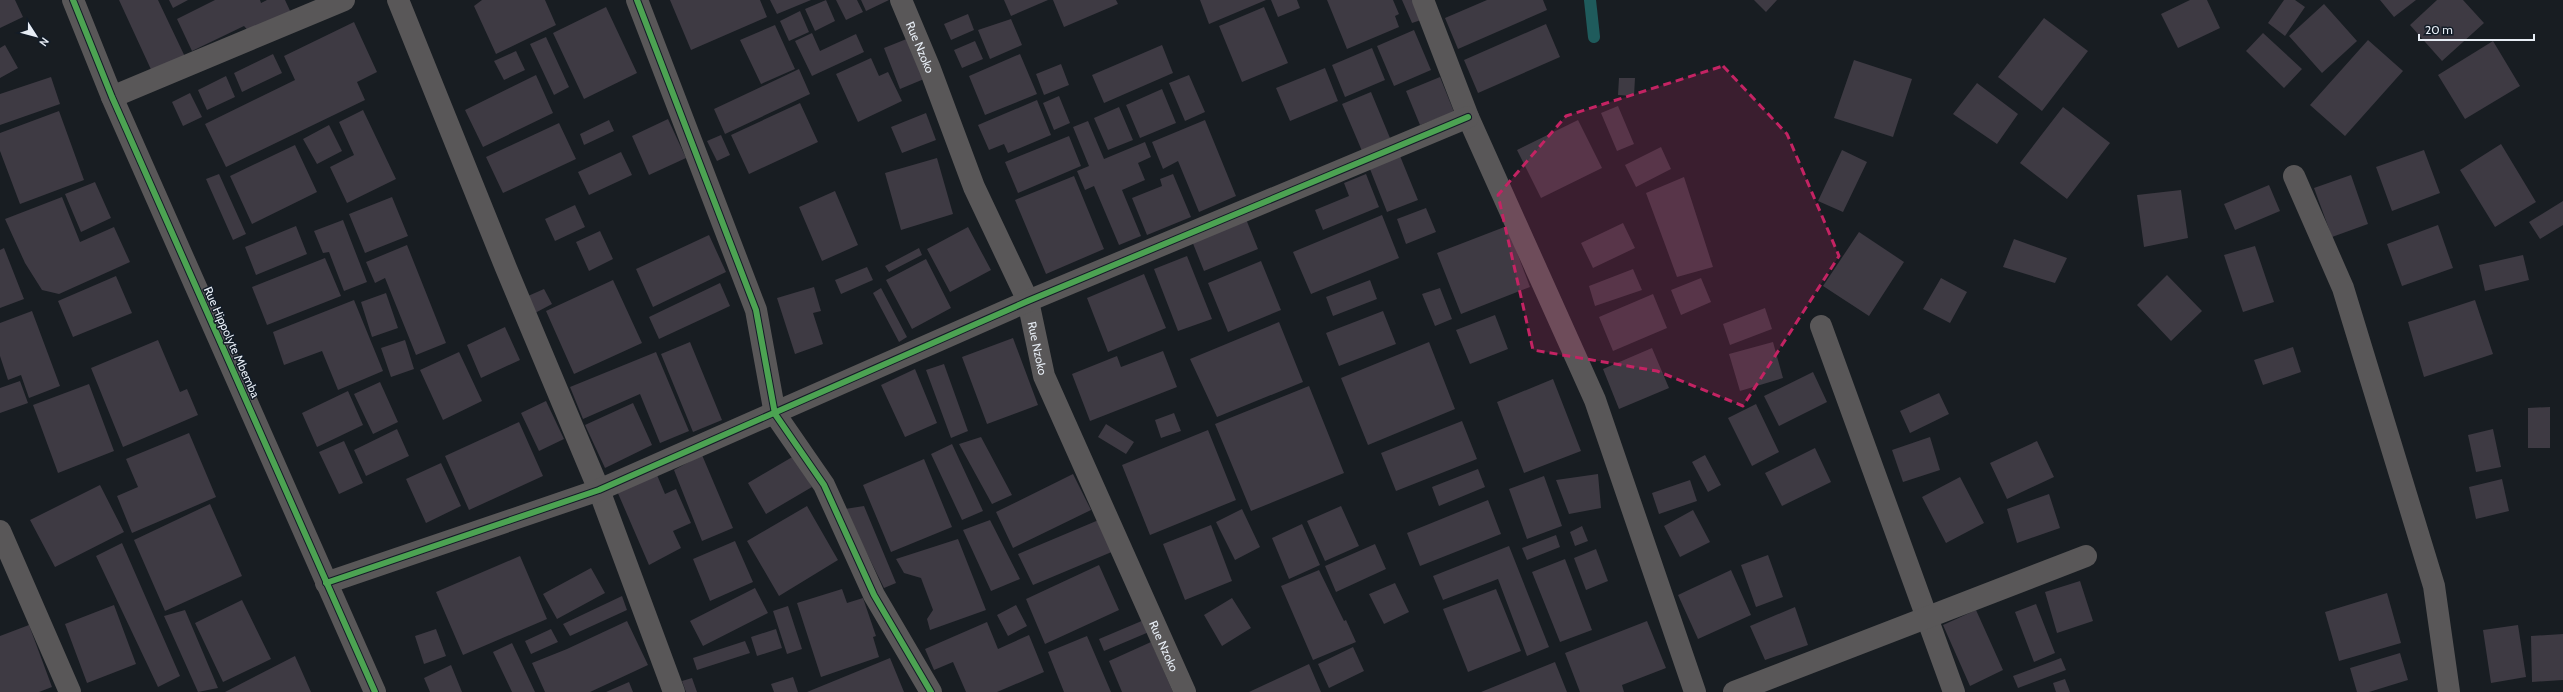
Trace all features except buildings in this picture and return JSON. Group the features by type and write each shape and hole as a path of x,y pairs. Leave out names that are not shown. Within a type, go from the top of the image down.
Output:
{"street":[{"name":"Rue Hippolyte Mbemba","path":"72,0 112,97 375,692"},
{"path":"112,97 344,0"},
{"path":"398,0 506,268 599,490 674,692"},
{"path":"637,0 756,310 775,414 824,485 874,595 931,692"},
{"name":"Rue Nzoko","path":"901,0 930,69 974,187 1028,301 1044,376 1185,692"},
{"path":"1422,0 1468,117 1595,400 1695,692"},
{"path":"326,583 599,490 775,414 1028,301 1468,117"},
{"path":"2294,176 2343,288 2434,586 2449,692"},
{"path":"1821,326 1954,692"},
{"path":"0,531 70,692"},
{"path":"1734,692 2086,556"}],"highlighted area":[{"path":"1723,66 1787,134 1839,256 1743,406 1657,371 1533,350 1498,195 1566,116"}],"waterway":[{"path":"1590,0 1594,37 1591,9"}],"cycle path":[{"path":"73,0 112,97 375,692"},
{"path":"637,0 756,310 775,414 824,485 874,595 931,692"},
{"path":"326,583 599,490 1028,301 1468,117"}]}
